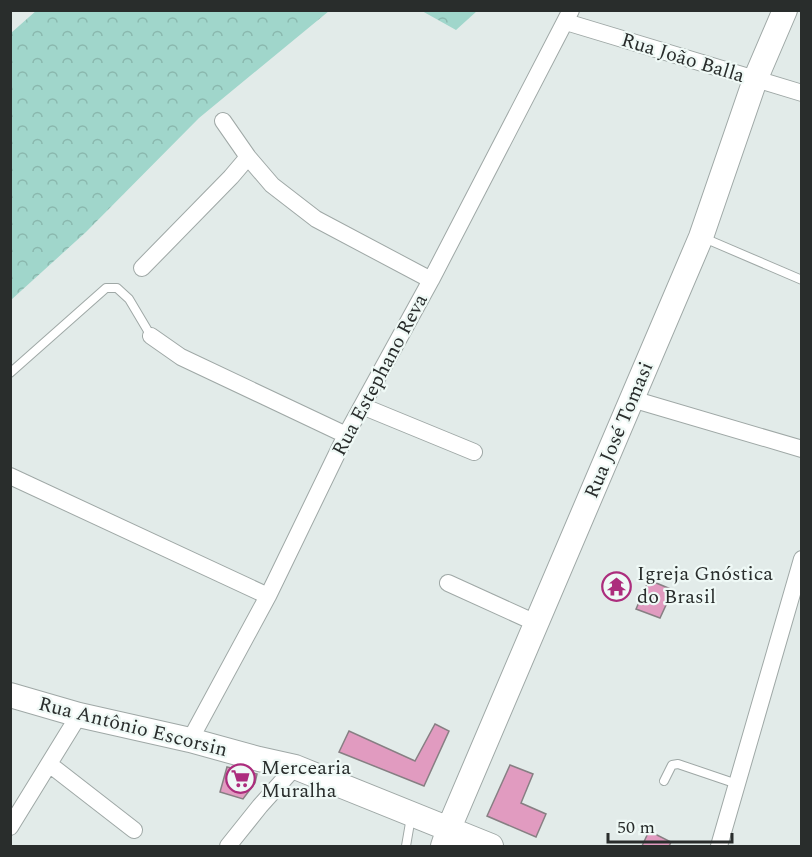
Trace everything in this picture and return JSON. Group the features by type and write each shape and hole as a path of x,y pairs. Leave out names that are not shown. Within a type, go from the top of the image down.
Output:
{"street":[{"name":"Rua José Tomasi","path":"446,837 701,237 755,80 785,10"},
{"name":"Rua João Balla","path":"568,16 755,80 801,93"},
{"name":"Rua Estephano Reva","path":"190,740 267,596 346,435 431,280 568,16"},
{"path":"223,120 248,157 272,185 316,219 431,280"},
{"path":"142,268 248,157"},
{"path":"151,336 181,357 346,435"},
{"path":"632,399 801,449"},
{"path":"362,406 474,452"},
{"path":"10,476 267,596"},
{"path":"719,846 801,559"},
{"path":"447,582 536,623"},
{"name":"Rua Antônio Escorsin","path":"10,695 79,715 295,767 412,814 446,837 491,846"},
{"path":"10,827 79,715"},
{"path":"49,764 134,830"},
{"path":"228,846 295,767"}],"lane":[{"path":"701,237 801,280"},
{"path":"10,373 106,288 117,288 129,299 151,336"},
{"path":"664,781 672,765 678,764 737,784"},
{"path":"406,846 412,814"}],"green space":[{"path":"37,10 329,11 199,118 86,232 11,300 11,33"},
{"path":"422,11 477,11 456,30"}],"building":[{"path":"649,580 673,590 660,618 636,609"},
{"path":"435,724 449,731 424,786 339,752 349,731 415,761"},
{"path":"510,765 533,774 521,803 546,814 536,837 487,816"},
{"name":"Mercearia Muralha","path":"227,767 257,774 255,783 243,799 220,792"},
{"path":"649,831 671,842 669,846 642,846"}],"place":[{"name":"Igreja Gnóstica do Brasil","path":"616,586"},
{"name":"Mercearia Muralha","path":"240,779"}]}
